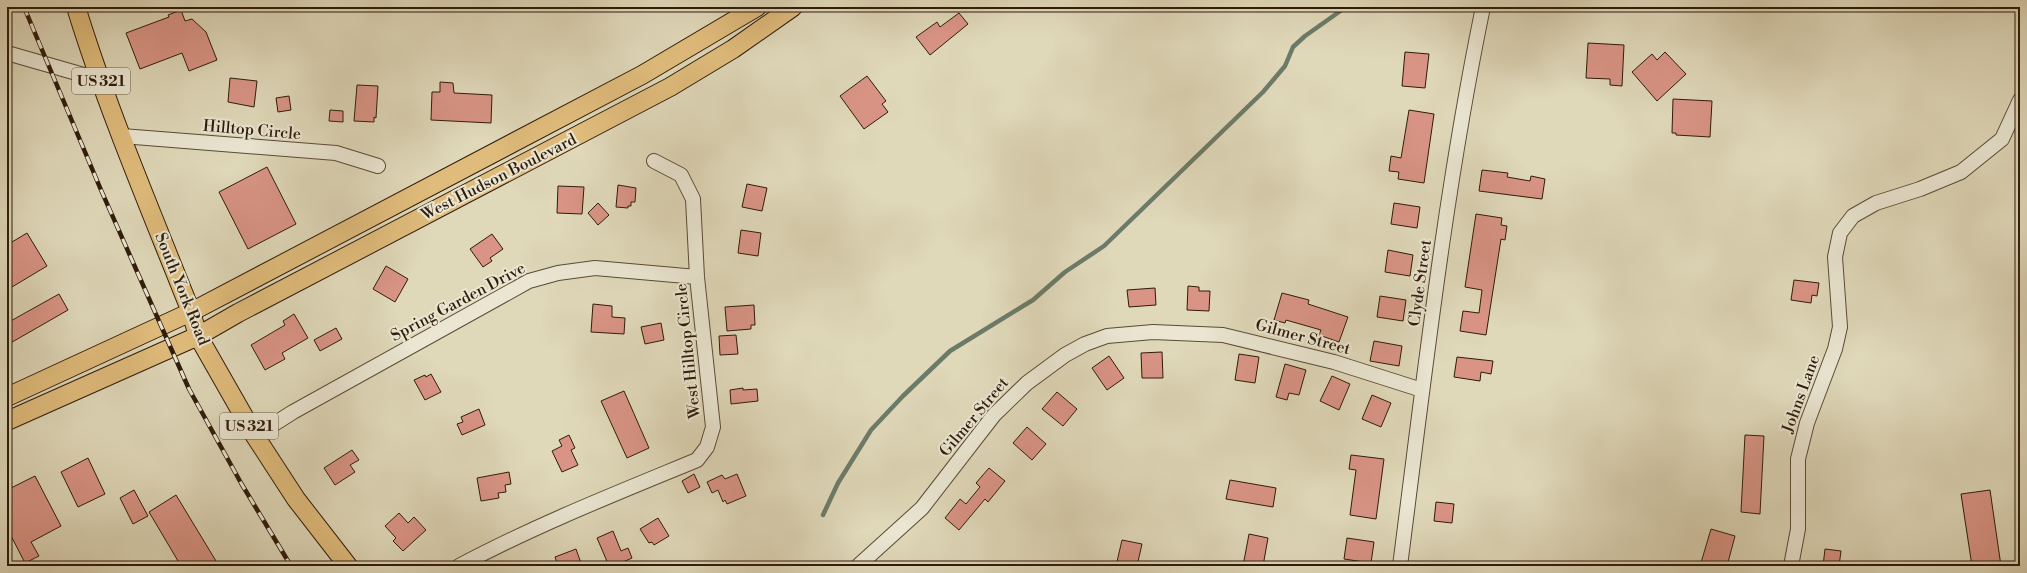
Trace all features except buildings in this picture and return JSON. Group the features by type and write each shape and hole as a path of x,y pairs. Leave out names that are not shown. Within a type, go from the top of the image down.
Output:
{"main road":[{"name":"South York Road","path":"76,7 101,80 191,312 198,336 255,436 296,499 348,566"},
{"name":"West Hudson Boulevard","path":"7,397 191,312 642,75 757,7"},
{"name":"West Hudson Boulevard","path":"7,421 198,336 252,305 670,87 732,49 793,7"}],"street":[{"name":"Clyde Street","path":"1400,566 1422,390 1458,137 1483,7"},
{"path":"7,53 101,80"},
{"name":"Johns Lane","path":"1791,566 1798,529 1798,459 1807,423 1835,349 1840,326 1835,257 1840,233 1853,216 1876,202 1920,189 1961,172 2002,139 2020,100"},
{"name":"Hilltop Circle","path":"122,136 336,153 378,166"},
{"name":"West Hilltop Circle","path":"459,566 496,546 697,460 707,447 713,427 697,277 693,199 682,175 654,161"},
{"name":"Spring Garden Drive","path":"255,436 293,412 529,281 558,273 595,268 697,277"},
{"name":"Gilmer Street","path":"858,566 922,508 994,415 1021,388 1065,355 1085,344 1107,336 1152,332 1223,335 1334,362 1422,390"}],"waterway":[{"path":"823,515 838,483 871,430 903,396 950,351 1033,300 1065,272 1104,246 1263,92 1285,66 1293,47 1305,36 1346,7"}],"railway":[{"path":"24,7 101,190 189,389 241,483 291,566"}]}
